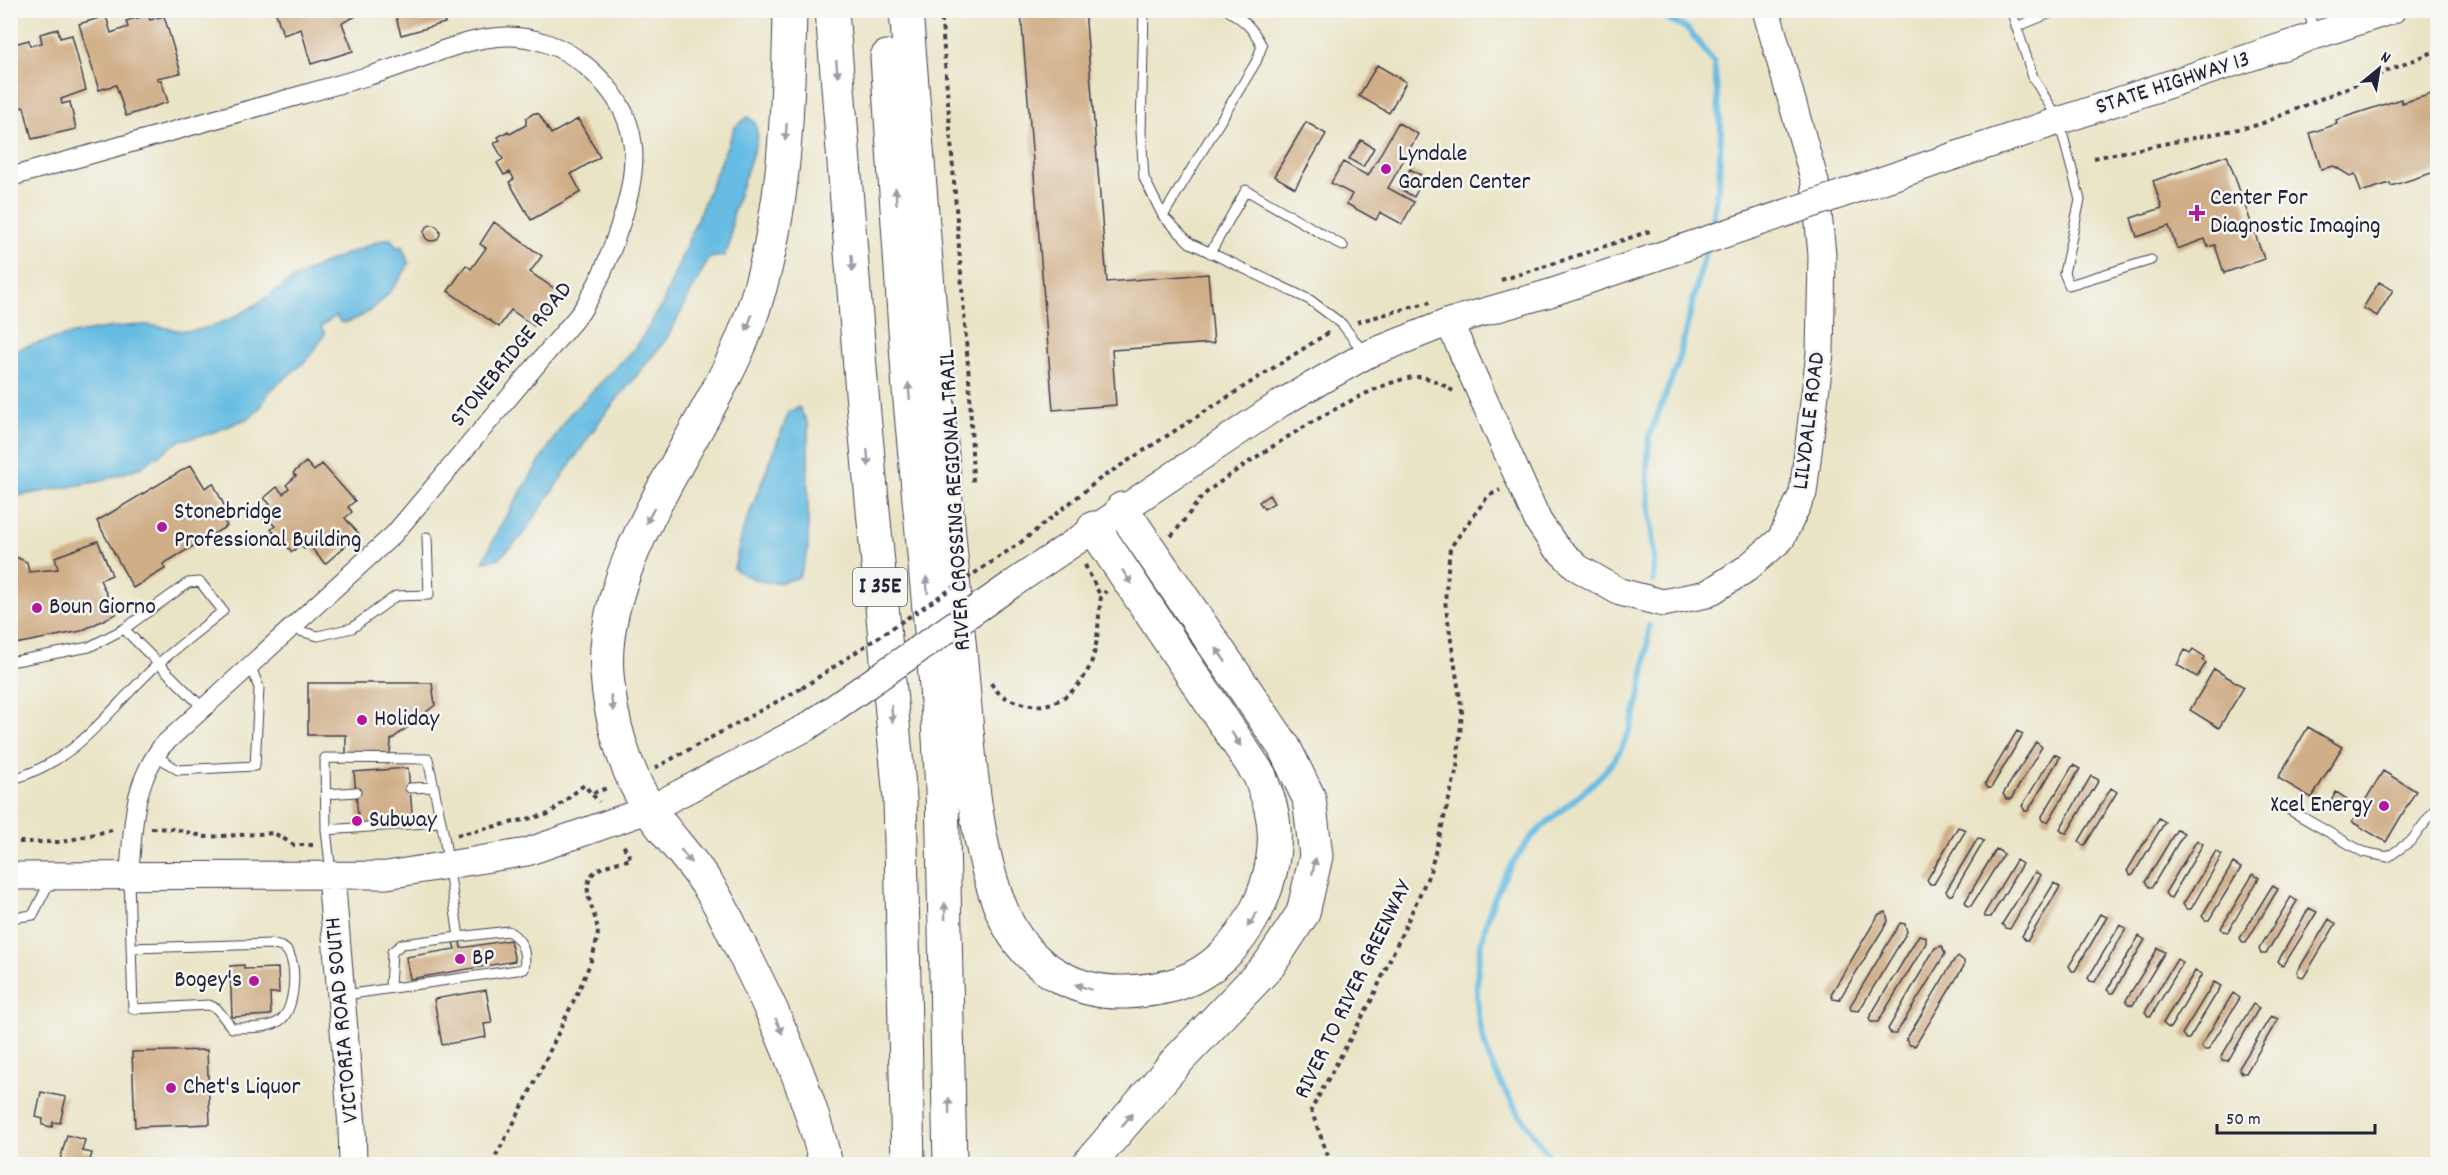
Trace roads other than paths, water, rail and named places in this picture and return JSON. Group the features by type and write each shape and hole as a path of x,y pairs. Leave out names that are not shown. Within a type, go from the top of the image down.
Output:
{"highway":[{"path":"790,10 788,107 783,168 777,217 763,279 732,365 630,556 610,627 606,672 614,715 629,771 650,809 708,885 770,1005 798,1068 826,1164"},
{"name":"I 35E","path":"832,10 861,382 900,798 908,1164"},
{"name":"I 35E","path":"884,10 909,390 937,698 942,790 950,1164"},
{"path":"906,10 947,518 974,786 988,869 1008,923 1028,954 1053,974 1086,989 1117,992 1146,990 1182,982 1210,965 1236,943 1256,914 1269,880 1274,851 1272,810 1260,776 1095,528"},
{"path":"1089,1164 1177,1061 1269,966 1303,913 1316,856 1309,798 1284,747 1122,509"}],"street":[{"name":"LILYDALE ROAD","path":"1449,321 1538,521 1555,546 1578,568 1620,592 1663,603 1707,594 1746,569 1781,539 1803,493 1820,353 1822,255 1815,182 1766,10"},
{"name":"STATE HIGHWAY 13","path":"10,876 387,875 527,852 650,809 807,727 1122,509 1281,403 1366,356 1449,321 1550,293 2392,10"},
{"name":"STONEBRIDGE ROAD","path":"10,177 390,70 465,44 500,37 534,40 568,52 596,74 618,101 631,134 634,169 632,187 602,275 581,312 394,534 202,708 155,755 142,776 137,793 129,875"},
{"name":"VICTORIA ROAD SOUTH","path":"331,876 342,996 353,1164"}],"lane":[{"path":"1144,10 1141,132 1144,178 1163,216 1190,243 1310,300 1342,324 1366,356"},
{"path":"1163,216 1256,62 1262,46 1254,31 1244,20 1227,10"},
{"path":"2011,10 2033,77 2059,121 2080,200 2064,273 2069,285 2151,260"},
{"path":"2016,27 2058,10"},
{"path":"2308,10 2316,37"},
{"path":"1210,253 1246,190 1343,246"},
{"path":"289,628 318,636 352,628 396,596 429,595 427,537"},
{"path":"10,662 89,647 124,628 188,583 200,582 223,611 158,664 66,756 30,775 10,780"},
{"path":"124,628 202,708"},
{"path":"155,755 178,770 255,766 259,688 250,664"},
{"path":"331,876 326,830 325,758 428,759 444,836 459,937"},
{"path":"410,788 434,787"},
{"path":"326,794 356,792"},
{"path":"2281,805 2362,852 2388,857 2412,840 2438,805"},
{"path":"326,830 440,822"},
{"path":"129,875 131,948 133,1009 209,1005 217,1009 232,1028 270,1026 282,1019 291,1005 293,991 290,956 284,947 271,944 131,948"},
{"path":"10,918 33,915 52,876"},
{"path":"342,996 390,987 524,969 526,958 518,937 508,931 402,945 392,952 390,987"}],"water":[{"path":"748,117 755,123 758,137 733,213 730,243 724,256 709,258 667,338 601,419 521,537 499,558 483,562 499,528 567,417 637,346 661,307 735,127"},
{"path":"385,239 391,239 397,247 402,246 409,264 397,283 381,301 362,316 341,323 336,316 321,326 325,334 310,357 270,391 262,405 251,417 209,434 181,440 141,467 101,481 11,497 11,352 43,341 93,330 151,325 195,331 222,323 257,304 286,283 313,268"},
{"path":"799,407 808,424 808,551 799,577 782,582 766,582 750,578 734,569 742,533 789,412"}],"waterway":[{"path":"1652,10 1689,30 1714,63 1721,130 1719,180 1710,230"},
{"path":"1653,581 1654,561 1647,473 1649,436 1677,366 1706,249"},
{"path":"1555,1164 1511,1101 1490,1060 1482,1032 1478,1004 1477,974 1481,944 1500,887 1514,861 1542,827 1605,771 1623,745 1638,702 1649,626"}],"place":[{"name":"Lyndale Garden Center","path":"1386,169"},
{"name":"Center For Diagnostic Imaging","path":"2197,213"},
{"name":"Stonebridge Professional Building","path":"162,527"},
{"name":"Boun Giorno","path":"37,608"},
{"name":"Holiday","path":"362,720"},
{"name":"Xcel Energy","path":"2384,806"},
{"name":"Subway","path":"357,821"},
{"name":"BP","path":"460,959"},
{"name":"Bogey's","path":"254,981"},
{"name":"Chet's Liquor","path":"171,1088"}]}
